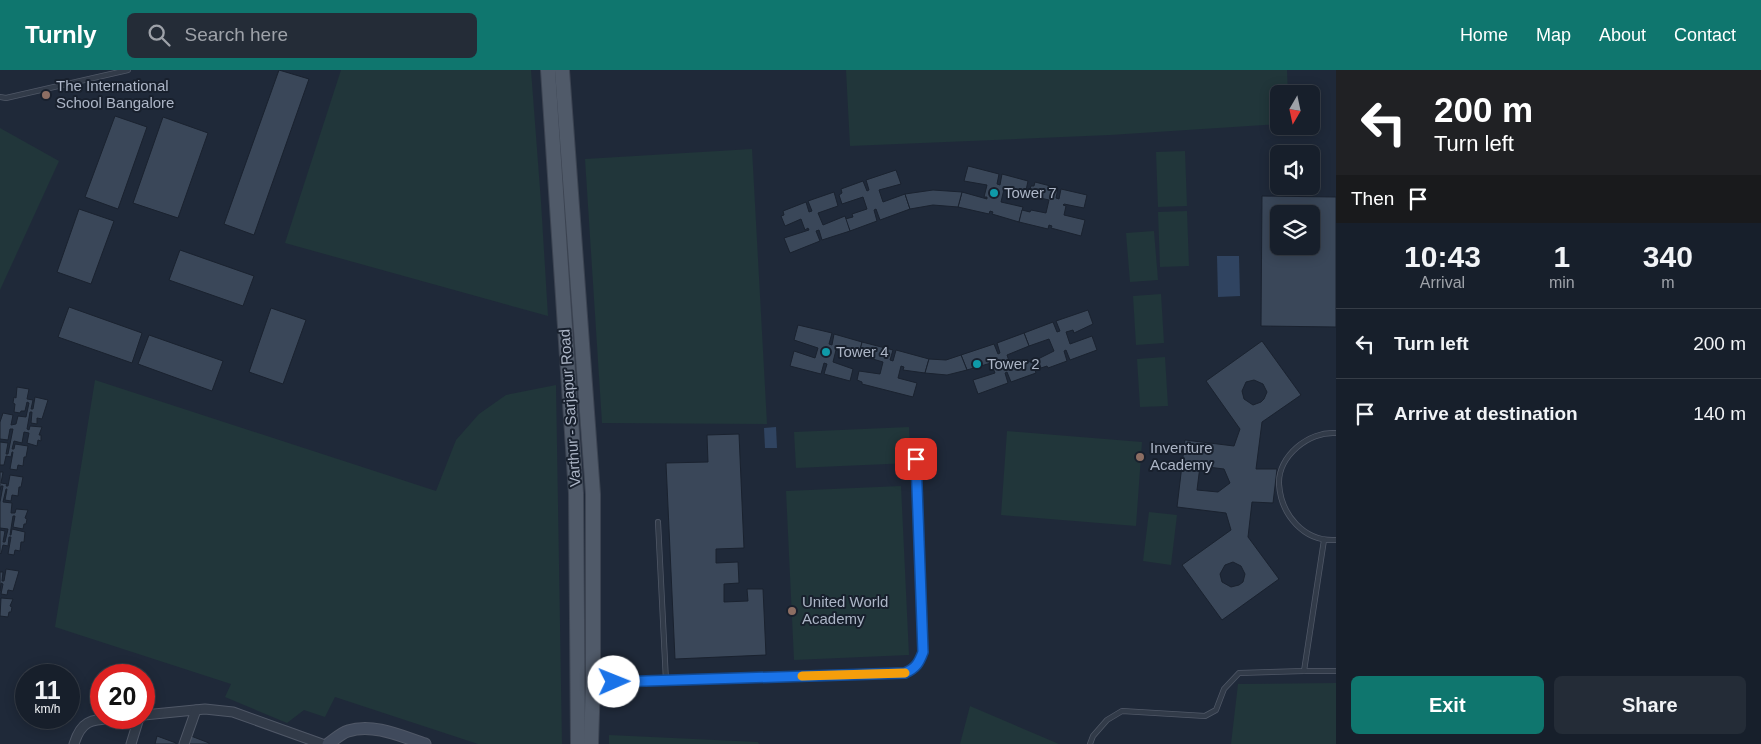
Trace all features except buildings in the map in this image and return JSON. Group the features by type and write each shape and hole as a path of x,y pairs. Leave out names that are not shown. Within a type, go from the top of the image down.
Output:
{"main road":[{"name":"Varthur - Sarjapur Road","path":"548,70 576,493 578,744"},
{"name":"Varthur - Sarjapur Road","path":"562,70 593,494 591,744"}],"street":[{"path":"155,714 205,709 234,712 322,744"},
{"path":"184,744 196,710"},
{"path":"74,744 80,729 86,722 90,722"},
{"path":"328,744 346,731 364,728 388,732 425,744"},
{"path":"130,744 136,729"}],"lane":[{"path":"0,98 128,70"},
{"path":"1336,433 1328,432 1316,435 1300,444 1284,465 1279,483 1284,509 1295,524 1310,535 1324,540 1336,540"},
{"path":"593,681 666,681 905,673 913,670 919,663 923,652 916,459"},
{"path":"658,522 666,681"},
{"path":"1304,671 1324,540"},
{"path":"1090,744 1093,736 1107,720 1122,711 1205,716 1216,710 1224,689 1239,673 1336,671"}],"green space":[{"path":"341,70 531,70 548,316 285,243"},
{"path":"846,70 1287,70 1288,85 1270,85 1270,125 1110,135 850,146"},
{"path":"0,128 59,161 0,290"},
{"path":"752,149 767,424 602,423 585,159"},
{"path":"1185,151 1187,206 1158,207 1156,152"},
{"path":"1187,211 1189,266 1160,267 1158,212"},
{"path":"1154,231 1158,280 1130,282 1126,233"},
{"path":"1161,294 1164,343 1136,345 1133,296"},
{"path":"1165,357 1168,406 1140,407 1137,359"},
{"path":"95,380 436,491 456,440 479,414 506,395 556,385 562,744 478,744 335,697 325,717 304,710 287,723 225,697 231,684 55,627"},
{"path":"909,427 911,463 796,468 794,432"},
{"path":"1007,431 1142,442 1136,526 1001,515"},
{"path":"901,486 909,655 794,660 786,491"},
{"path":"1149,512 1177,515 1171,565 1143,561"},
{"path":"1336,683 1336,744 1231,744 1238,684"},
{"path":"970,706 1059,744 960,744"},
{"path":"609,735 758,742 759,744 609,744"}],"water":[{"path":"1217,256 1239,256 1240,296 1218,297"},
{"path":"776,427 777,448 765,448 764,428"}],"slow traffic":[{"path":"802,676 905,673"}],"place":[{"name":"The International School Bangalore","path":"46,95"},
{"name":"Tower 7","path":"994,193"},
{"name":"Tower 4","path":"826,352"},
{"name":"Tower 2","path":"977,364"},
{"name":"Inventure Academy","path":"1140,457"},
{"name":"United World Academy","path":"792,611"}],"route":[{"path":"614,682 905,673 913,670 919,663 923,652 916,459"}]}
